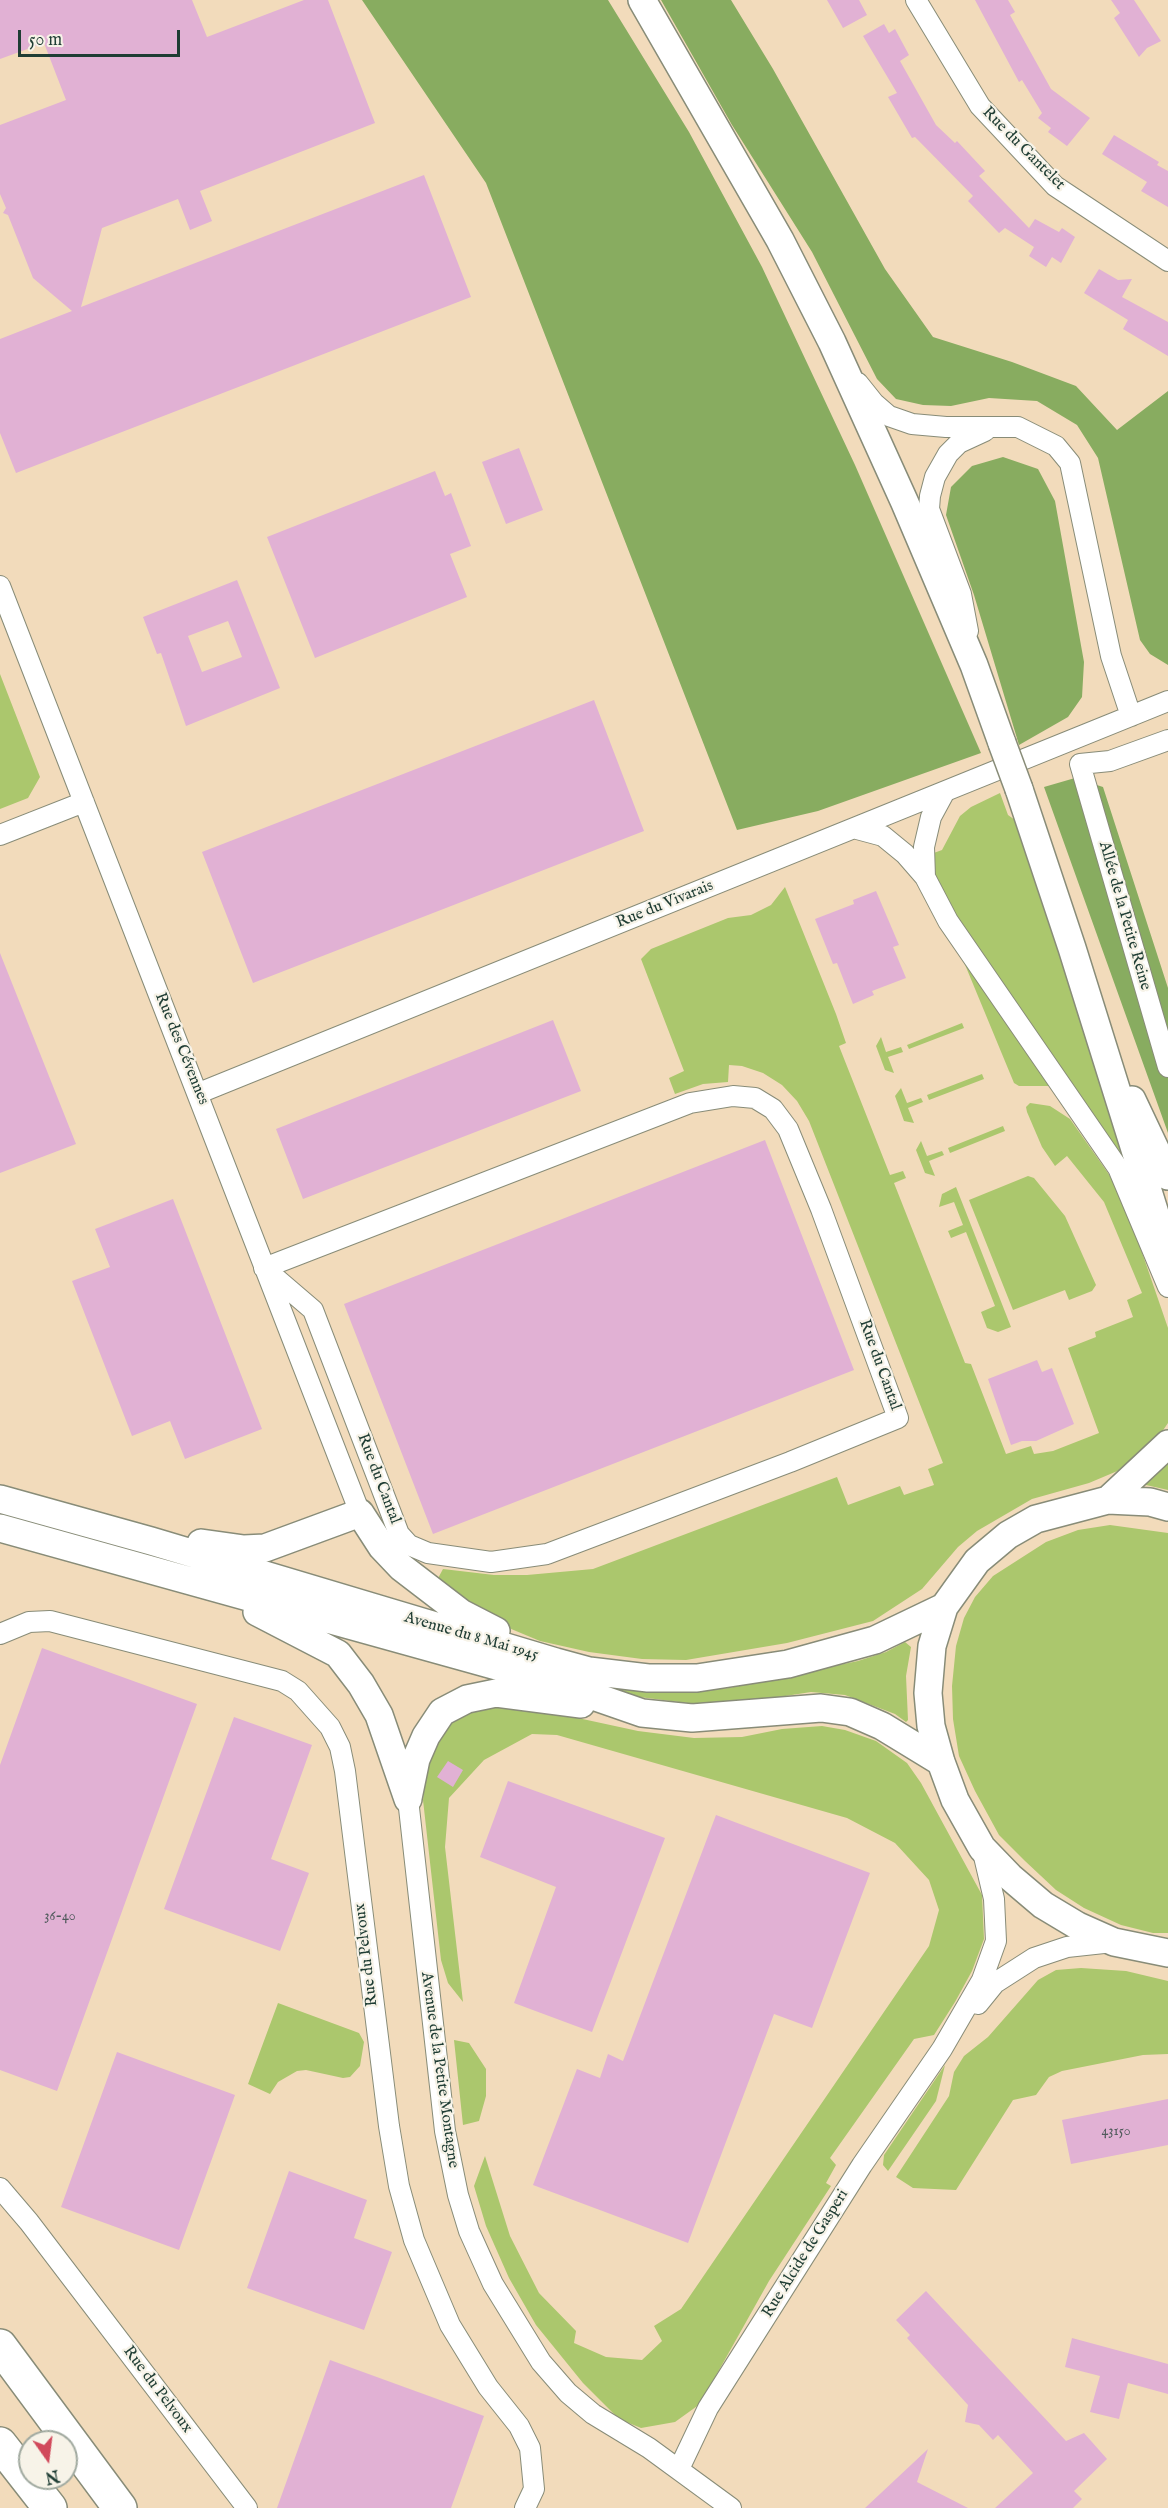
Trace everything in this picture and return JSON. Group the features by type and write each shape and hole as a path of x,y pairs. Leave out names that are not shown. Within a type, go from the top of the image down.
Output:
{"highway":[{"path":"0,2346 120,2508"},
{"path":"0,2444 50,2508"}],"main road":[{"path":"642,0 780,240 832,342 974,665 1019,789 1097,1026 1168,1255"},
{"path":"1097,1026 1168,1176"},
{"path":"1108,1500 1168,1444"},
{"name":"Avenue du 8 Mai 1945","path":"0,1499 151,1541 556,1662 589,1671 648,1678 697,1678 788,1664 875,1640 944,1607"},
{"path":"1168,1507 1150,1502 1108,1500 1036,1519 1008,1535 977,1561 944,1607 932,1646 928,1693 931,1726 941,1762 955,1800 982,1848 1010,1877 1044,1905 1078,1926 1114,1942 1168,1953"},
{"path":"151,1541 219,1544 244,1549 265,1548 360,1513 382,1547 401,1567 461,1613 556,1662"},
{"name":"Avenue du 8 Mai 1945","path":"0,1528 547,1680 642,1713 692,1718 821,1708 850,1712 882,1726 941,1762"},
{"path":"210,1588 338,1654 361,1684 379,1715 408,1799"},
{"path":"408,1799 416,1759 426,1736 442,1712 467,1698 496,1693 642,1713"}],"street":[{"name":"Rue du Gantelet","path":"916,0 980,106 1055,186 1168,261"},
{"path":"832,342 862,388 889,416 912,423 990,429 1018,426 1056,446 1070,463 1111,656 1131,716"},
{"path":"974,665 961,594 929,509 935,477 948,454 959,443 990,429"},
{"name":"Rue des Cévennes","path":"0,586 199,1093 264,1268 360,1513"},
{"name":"Rue du Vivarais","path":"199,1093 1168,701"},
{"name":"Allée de la Petite Reine","path":"1168,740 1110,761 1080,764 1168,1067"},
{"path":"925,877 924,847 931,818 944,793"},
{"path":"0,835 84,802"},
{"path":"857,828 883,836 905,854 925,877 948,921 1118,1168 1168,1287"},
{"name":"Rue du Cantal","path":"733,1096 755,1098 773,1109 788,1129 821,1209 898,1418 790,1462 547,1554 491,1562 428,1553 409,1545 399,1534 313,1310 264,1268 690,1103 733,1096"},
{"name":"Rue du Pelvoux","path":"0,1634 28,1622 50,1621 282,1681 298,1691 330,1727 340,1747 345,1771 389,2126 399,2186 414,2240 450,2325 488,2387 519,2426 530,2448 534,2489 525,2508"},
{"name":"Avenue de la Petite Montagne","path":"408,1799 445,2131 458,2195 469,2231 493,2284 541,2362 561,2385 593,2414 679,2469 731,2508"},
{"name":"Rue Alcide de Gasperi","path":"945,2045 982,1980 996,1941 994,1899 982,1848"},
{"name":"Rue Alcide de Gasperi","path":"679,2469 708,2408 862,2165 945,2045 995,1983 1034,1958 1067,1947 1114,1942"},
{"name":"Rue du Pelvoux","path":"0,2188 29,2222 247,2508"}],"green space":[{"path":"362,0 608,0 689,132 762,267 855,465 981,753 818,811 737,830 486,183"},
{"path":"661,0 731,0 773,69 885,269 933,337 1012,362 1076,386 1117,430 1168,391 1168,665 1150,654 1140,640 1098,458 1077,425 1037,401 989,398 951,406 923,405 896,399 877,379 812,252 732,125"},
{"path":"1003,457 1038,469 1055,501 1084,662 1082,697 1068,717 1019,745 974,595 946,515 951,487 972,466"},
{"path":"0,674 40,777 28,798 0,809"},
{"path":"1075,778 1103,787 1168,988 1168,1133 1044,787"},
{"path":"1000,793 1008,815 1015,820 1130,1164 1123,1167 950,906 933,870 931,854 942,850 960,816 971,807"},
{"path":"785,887 846,1043 839,1046 890,1175 903,1171 906,1178 894,1183 965,1363 971,1364 1006,1454 1031,1446 1034,1454 1053,1451 1099,1433 1068,1348 1096,1337 1095,1332 1133,1317 1127,1300 1142,1293 1104,1202 1067,1156 1055,1166 1042,1147 1027,1112 1026,1107 1030,1103 1050,1106 1070,1119 1108,1173 1125,1203 1168,1328 1168,1423 1153,1445 1134,1464 1089,1483 1032,1499 977,1531 958,1547 922,1589 873,1621 787,1643 686,1660 642,1659 589,1652 540,1641 504,1626 436,1582 443,1569 494,1575 527,1575 593,1569 837,1477 848,1505 900,1486 904,1495 934,1485 928,1469 943,1463 809,1121 797,1101 782,1085 763,1073 742,1066 729,1065 728,1082 703,1084 675,1094 669,1078 684,1071 641,959 651,949 728,918 751,915 771,905"},
{"path":"961,955 1049,1086 1019,1086 1014,1083"},
{"path":"962,1023 964,1028 909,1049 907,1045"},
{"path":"881,1037 886,1052 901,1047 903,1052 888,1057 894,1073 885,1070 876,1046"},
{"path":"982,1074 984,1079 929,1100 927,1095"},
{"path":"901,1088 907,1103 921,1098 923,1102 908,1108 914,1123 904,1121 895,1096"},
{"path":"1003,1126 1005,1131 950,1153 948,1148"},
{"path":"921,1141 927,1156 942,1151 944,1155 929,1161 935,1176 925,1173 916,1150"},
{"path":"1028,1176 1034,1178 1065,1216 1096,1285 1092,1291 1069,1300 1065,1290 1013,1310 969,1200"},
{"path":"956,1187 1011,1327 998,1332 987,1328 981,1312 995,1306 966,1232 951,1238 948,1231 963,1225 954,1202 939,1207 942,1194"},
{"path":"1168,1457 1168,1490 1146,1485 1142,1481"},
{"path":"1110,1525 1168,1533 1168,1933 1153,1933 1121,1925 1084,1908 1056,1890 1025,1861 999,1835 975,1791 959,1756 953,1719 952,1686 956,1646 964,1618 975,1597 993,1576 1046,1542 1078,1530"},
{"path":"905,1642 911,1647 906,1676 908,1720 906,1722 895,1714 845,1695 811,1692 728,1705 695,1704 631,1696 605,1687 689,1692 729,1688 858,1661 886,1652"},
{"path":"495,1706 527,1707 638,1731 694,1738 742,1737 782,1729 822,1726 845,1730 876,1741 907,1763 921,1783 982,1895 984,1939 972,1971 955,2002 934,2035 914,2039 830,2158 836,2165 826,2183 831,2186 769,2281 700,2404 675,2422 641,2428 619,2419 583,2383 536,2325 509,2278 486,2226 474,2186 485,2156 510,2236 539,2293 576,2331 574,2343 606,2357 642,2360 662,2341 654,2326 681,2309 929,1946 939,1910 929,1880 895,1843 847,1818 557,1735 532,1734 484,1760 449,1798 445,1847 463,2002 448,1983 441,1960 423,1800 427,1763 435,1739 451,1720 468,1710"},
{"path":"1081,1968 1126,1971 1168,1981 1168,2054 1143,2055 1062,2071 1049,2077 1036,2095 1013,2100 956,2190 913,2188 896,2177 949,2096 954,2072 964,2056 988,2037 1038,1980 1056,1970"},
{"path":"278,2003 359,2033 364,2042 360,2066 350,2077 343,2078 306,2070 297,2071 278,2082 270,2094 248,2084"},
{"path":"454,2040 469,2043 486,2069 486,2096 479,2121 463,2125"},
{"path":"945,2065 936,2101 888,2171 883,2165 884,2155"}],"building":[{"path":"0,0 192,0 207,37 304,0 328,0 375,123 200,191 212,221 190,230 178,199 102,228 81,307 424,175 471,297 16,473 0,433 0,339 72,311 33,278 8,215 3,213 6,208 0,194 0,125 66,100 44,43 0,59"},
{"path":"827,0 859,0 867,15 843,28"},
{"path":"975,0 1008,0 1015,12 1010,15 1051,89 1090,118 1067,146 1048,132 1051,128 1038,118 1042,113 1022,80 1019,82"},
{"path":"1111,0 1134,0 1161,41 1147,48 1139,57 1114,18 1120,13"},
{"path":"884,24 889,33 895,29 909,55 900,61 936,125 955,143 957,141 985,171 979,176 1029,228 1035,219 1059,232 1062,228 1075,237 1061,263 1052,257 1046,267 1029,256 1034,247 1005,228 999,233 968,201 973,196 915,137 912,138 888,97 897,93 863,36"},
{"path":"1114,135 1159,162 1157,165 1168,171 1168,207 1141,191 1147,182 1102,154"},
{"path":"1099,269 1118,280 1132,279 1122,297 1168,322 1168,356 1123,329 1128,320 1084,293"},
{"path":"519,448 543,510 506,524 482,462"},
{"path":"435,471 445,496 451,493 471,546 450,554 467,597 315,658 267,537"},
{"path":"237,580 280,688 186,726 161,653 157,654 143,617","holes":["228,621 242,657 202,672 188,636"]},
{"path":"594,700 644,831 253,983 202,852"},
{"path":"876,891 899,945 893,947 906,978 872,991 874,995 853,1004 837,963 833,964 815,919 854,904 853,900"},
{"path":"0,953 76,1144 0,1173"},
{"path":"553,1020 581,1091 303,1199 276,1129"},
{"path":"765,1140 854,1370 433,1534 344,1304"},
{"path":"173,1199 262,1429 185,1459 170,1421 132,1436 72,1281 110,1267 95,1229"},
{"path":"1037,1360 1042,1372 1052,1368 1074,1424 1036,1441 1022,1441 1011,1445 988,1379"},
{"path":"42,1648 197,1704 57,2091 0,2070 0,1765"},
{"path":"234,1717 312,1745 271,1859 309,1873 280,1951 164,1909"},
{"path":"448,1761 463,1770 453,1787 437,1777"},
{"path":"508,1781 665,1838 592,2032 514,2003 556,1887 480,1857"},
{"path":"716,1815 870,1873 812,2028 774,2014 688,2243 533,2185 577,2069 600,2078 608,2054 623,2061"},
{"path":"117,2052 235,2095 179,2250 61,2207"},
{"path":"1168,2099 1168,2145 1071,2164 1062,2120"},
{"path":"289,2171 367,2200 354,2238 392,2252 364,2330 247,2288"},
{"path":"926,2291 1066,2441 1084,2433 1107,2459 1074,2491 1082,2499 1073,2508 995,2508 1033,2473 998,2435 993,2440 979,2425 965,2422 968,2405 907,2338 910,2335 896,2320"},
{"path":"1072,2338 1168,2364 1168,2394 1128,2383 1119,2419 1090,2412 1100,2376 1065,2367"},
{"path":"330,2360 484,2416 451,2508 277,2508"},
{"path":"928,2449 917,2482 968,2508 865,2508"}]}
